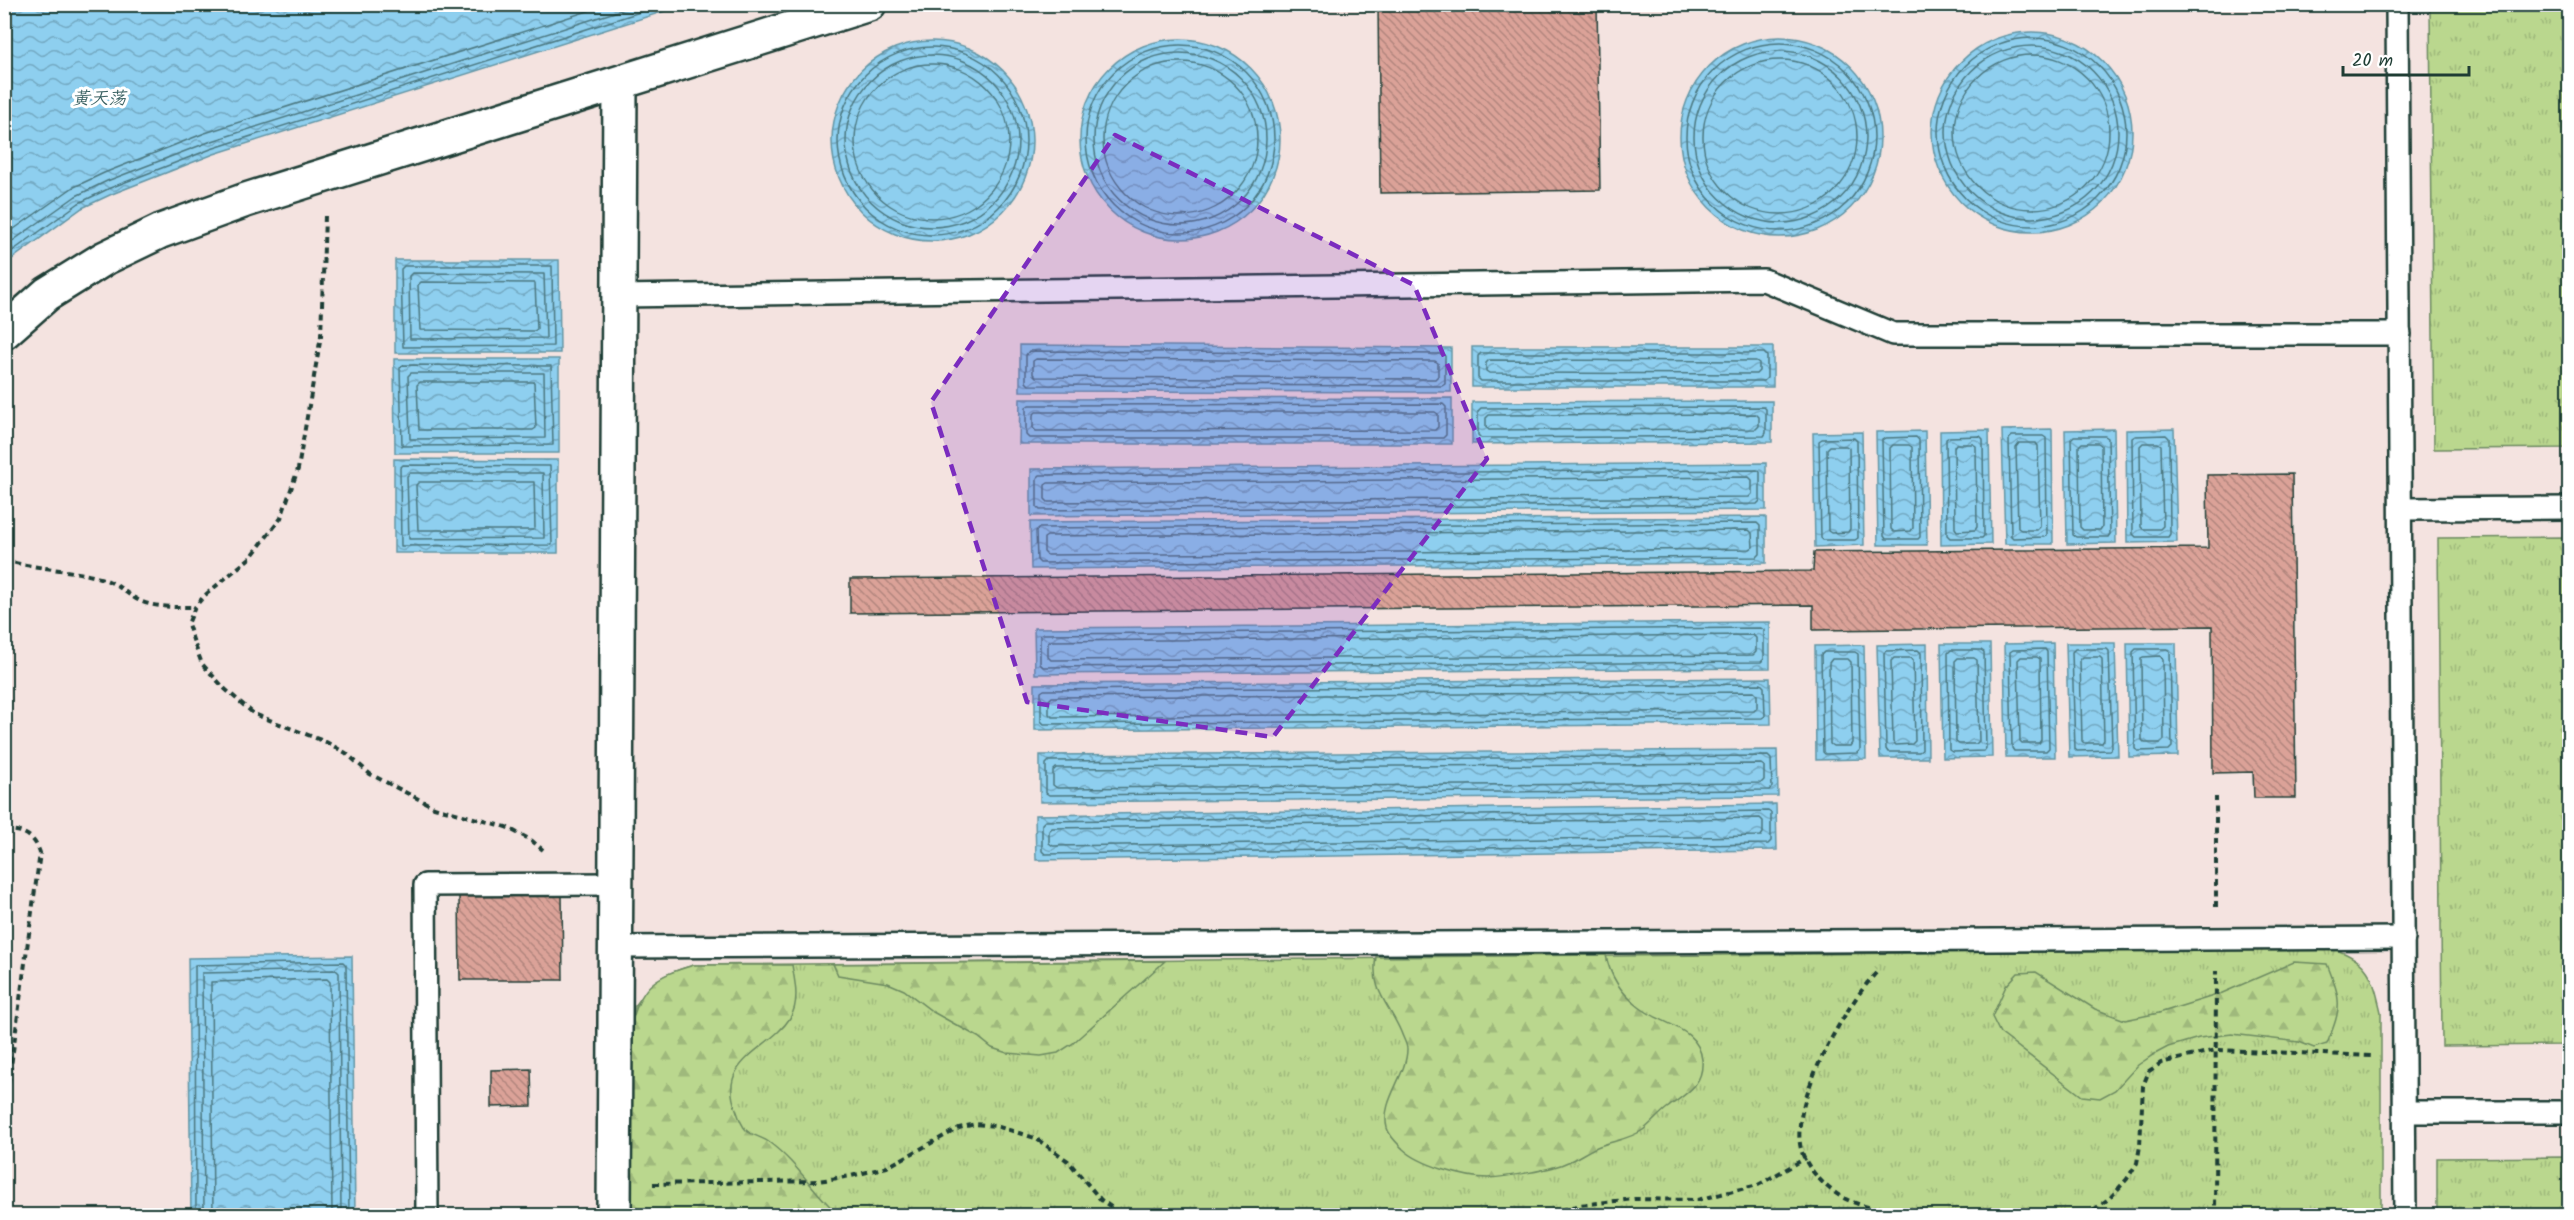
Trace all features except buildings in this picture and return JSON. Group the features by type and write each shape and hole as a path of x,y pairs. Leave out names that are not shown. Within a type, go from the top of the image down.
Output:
{"street":[{"path":"4,332 47,294 105,258 152,236 246,200 869,4"},
{"path":"614,1200 620,83"}],"lane":[{"path":"2397,4 2405,1215"},
{"path":"619,296 1764,280 1893,334 2400,334"},
{"path":"2402,509 2570,508"},
{"path":"427,1215 425,885 616,884"},
{"path":"615,947 2404,938"},
{"path":"2405,1112 2570,1112"}],"path":[{"path":"325,175 324,307 298,469 280,518 251,557 195,607 188,624 202,664 225,689 254,714 326,742 346,753 370,774 434,807 506,827 522,836 557,863 574,884"},
{"path":"4,560 100,578 118,586 141,601 159,606 195,607"},
{"path":"2216,797 2216,1215"},
{"path":"4,830 25,832 36,840 40,853 4,1117"},
{"path":"1908,940 1859,991 1830,1039 1816,1070 1800,1132 1801,1150 1811,1168 1834,1192 1852,1202 1908,1215"},
{"path":"2085,1215 2110,1198 2127,1179 2137,1163 2143,1086 2149,1071 2161,1063 2216,1050 2404,1057"},
{"path":"614,1200 818,1181 869,1173 887,1167 959,1128 975,1124 996,1125 1035,1138 1068,1161 1101,1200 1124,1215"},
{"path":"1541,1215 1580,1205 1634,1199 1697,1200 1758,1185 1806,1158"}],"highlighted area":[{"path":"1115,135 1414,285 1487,459 1273,737 1027,702 931,402"}],"green space":[{"path":"2430,5 2569,5 2569,448 2434,449"},
{"path":"2569,537 2569,1045 2442,1046 2438,538"},
{"path":"2333,949 2355,959 2368,972 2381,1012 2381,1215 630,1216 635,1006 648,989 660,979 674,971 694,965"},
{"path":"1606,955 1613,977 1627,996 1648,1013 1686,1033 1694,1040 1699,1049 1702,1069 1697,1083 1687,1094 1638,1133 1597,1147 1561,1165 1517,1175 1488,1178 1455,1173 1420,1160 1394,1140 1387,1128 1387,1108 1403,1069 1407,1047 1378,988 1376,957"},
{"path":"1165,961 1072,1044 1058,1053 1041,1056 1007,1053 992,1048 978,1037 933,1012 904,990 888,983 838,975 833,964"},
{"path":"2294,962 2327,964 2338,996 2338,1012 2327,1044 2314,1048 2299,1042 2232,1034 2199,1038 2168,1047 2153,1055 2138,1065 2115,1090 2100,1098 2082,1096 2000,1033 1992,1017 2006,986 2018,973 2036,972 2095,1009 2125,1020 2159,1013 2220,994"},
{"path":"694,965 792,965 796,992 793,1012 781,1029 739,1067 733,1078 732,1092 736,1109 746,1130 780,1151 839,1215 630,1216 630,1031 638,1004 650,986 668,974"},
{"path":"2569,1157 2569,1215 2437,1215 2437,1158"}],"water":[{"name":"黄天荡","path":"5,4 684,5 214,154 82,208 5,264"},
{"path":"2032,32 2051,34 2079,44 2109,69 2124,94 2130,113 2132,132 2130,151 2120,179 2095,209 2070,224 2051,230 2032,232 2013,230 1985,220 1955,195 1940,170 1934,151 1932,132 1934,113 1944,85 1969,55 1994,40 2013,34"},
{"path":"1780,37 1799,39 1827,49 1857,74 1872,99 1878,118 1880,137 1878,156 1868,184 1843,214 1818,229 1799,235 1780,237 1761,235 1733,225 1703,200 1688,175 1682,156 1680,137 1682,118 1692,90 1717,60 1742,45 1761,39"},
{"path":"1180,39 1199,41 1227,51 1257,76 1272,101 1278,120 1280,139 1278,158 1268,186 1243,216 1218,231 1199,237 1180,239 1161,237 1133,227 1103,202 1088,177 1082,158 1080,139 1082,120 1092,92 1117,62 1142,47 1161,41"},
{"path":"932,41 951,43 979,53 1009,78 1024,103 1030,122 1032,141 1030,160 1020,188 995,218 970,233 951,239 932,241 913,239 885,229 855,204 840,179 834,160 832,141 834,122 844,94 869,64 894,49 913,43"},
{"path":"395,260 559,260 560,353 395,353"},
{"path":"1020,345 1451,348 1451,392 1020,391"},
{"path":"1472,347 1773,347 1773,387 1472,387"},
{"path":"394,359 559,359 559,453 395,453"},
{"path":"1452,398 1452,444 1019,444 1020,399"},
{"path":"1772,401 1772,442 1472,444 1472,402"},
{"path":"2052,429 2053,544 2005,544 2002,430"},
{"path":"2114,429 2116,543 2067,544 2065,430"},
{"path":"2174,429 2177,542 2127,543 2126,430"},
{"path":"1989,430 1991,544 1941,545 1940,431"},
{"path":"1925,431 1927,545 1878,545 1876,432"},
{"path":"1862,432 1864,545 1815,547 1813,433"},
{"path":"394,459 558,460 558,553 394,553"},
{"path":"1766,463 1766,510 1031,516 1031,469"},
{"path":"1766,517 1766,563 1031,569 1030,522"},
{"path":"1770,622 1770,668 1035,674 1034,628"},
{"path":"2053,643 2055,757 2006,757 2004,644"},
{"path":"2066,643 2115,643 2118,756 2069,757"},
{"path":"2127,643 2176,643 2178,756 2129,757"},
{"path":"1927,644 1928,758 1880,758 1877,645"},
{"path":"1941,644 1990,644 1992,757 1943,758"},
{"path":"1864,645 1866,759 1816,760 1815,646"},
{"path":"1770,678 1771,724 1035,730 1035,684"},
{"path":"1777,750 1778,796 1040,802 1040,755"},
{"path":"1776,804 1777,850 1036,860 1035,815"},
{"path":"352,956 355,1215 191,1215 188,958"}]}
